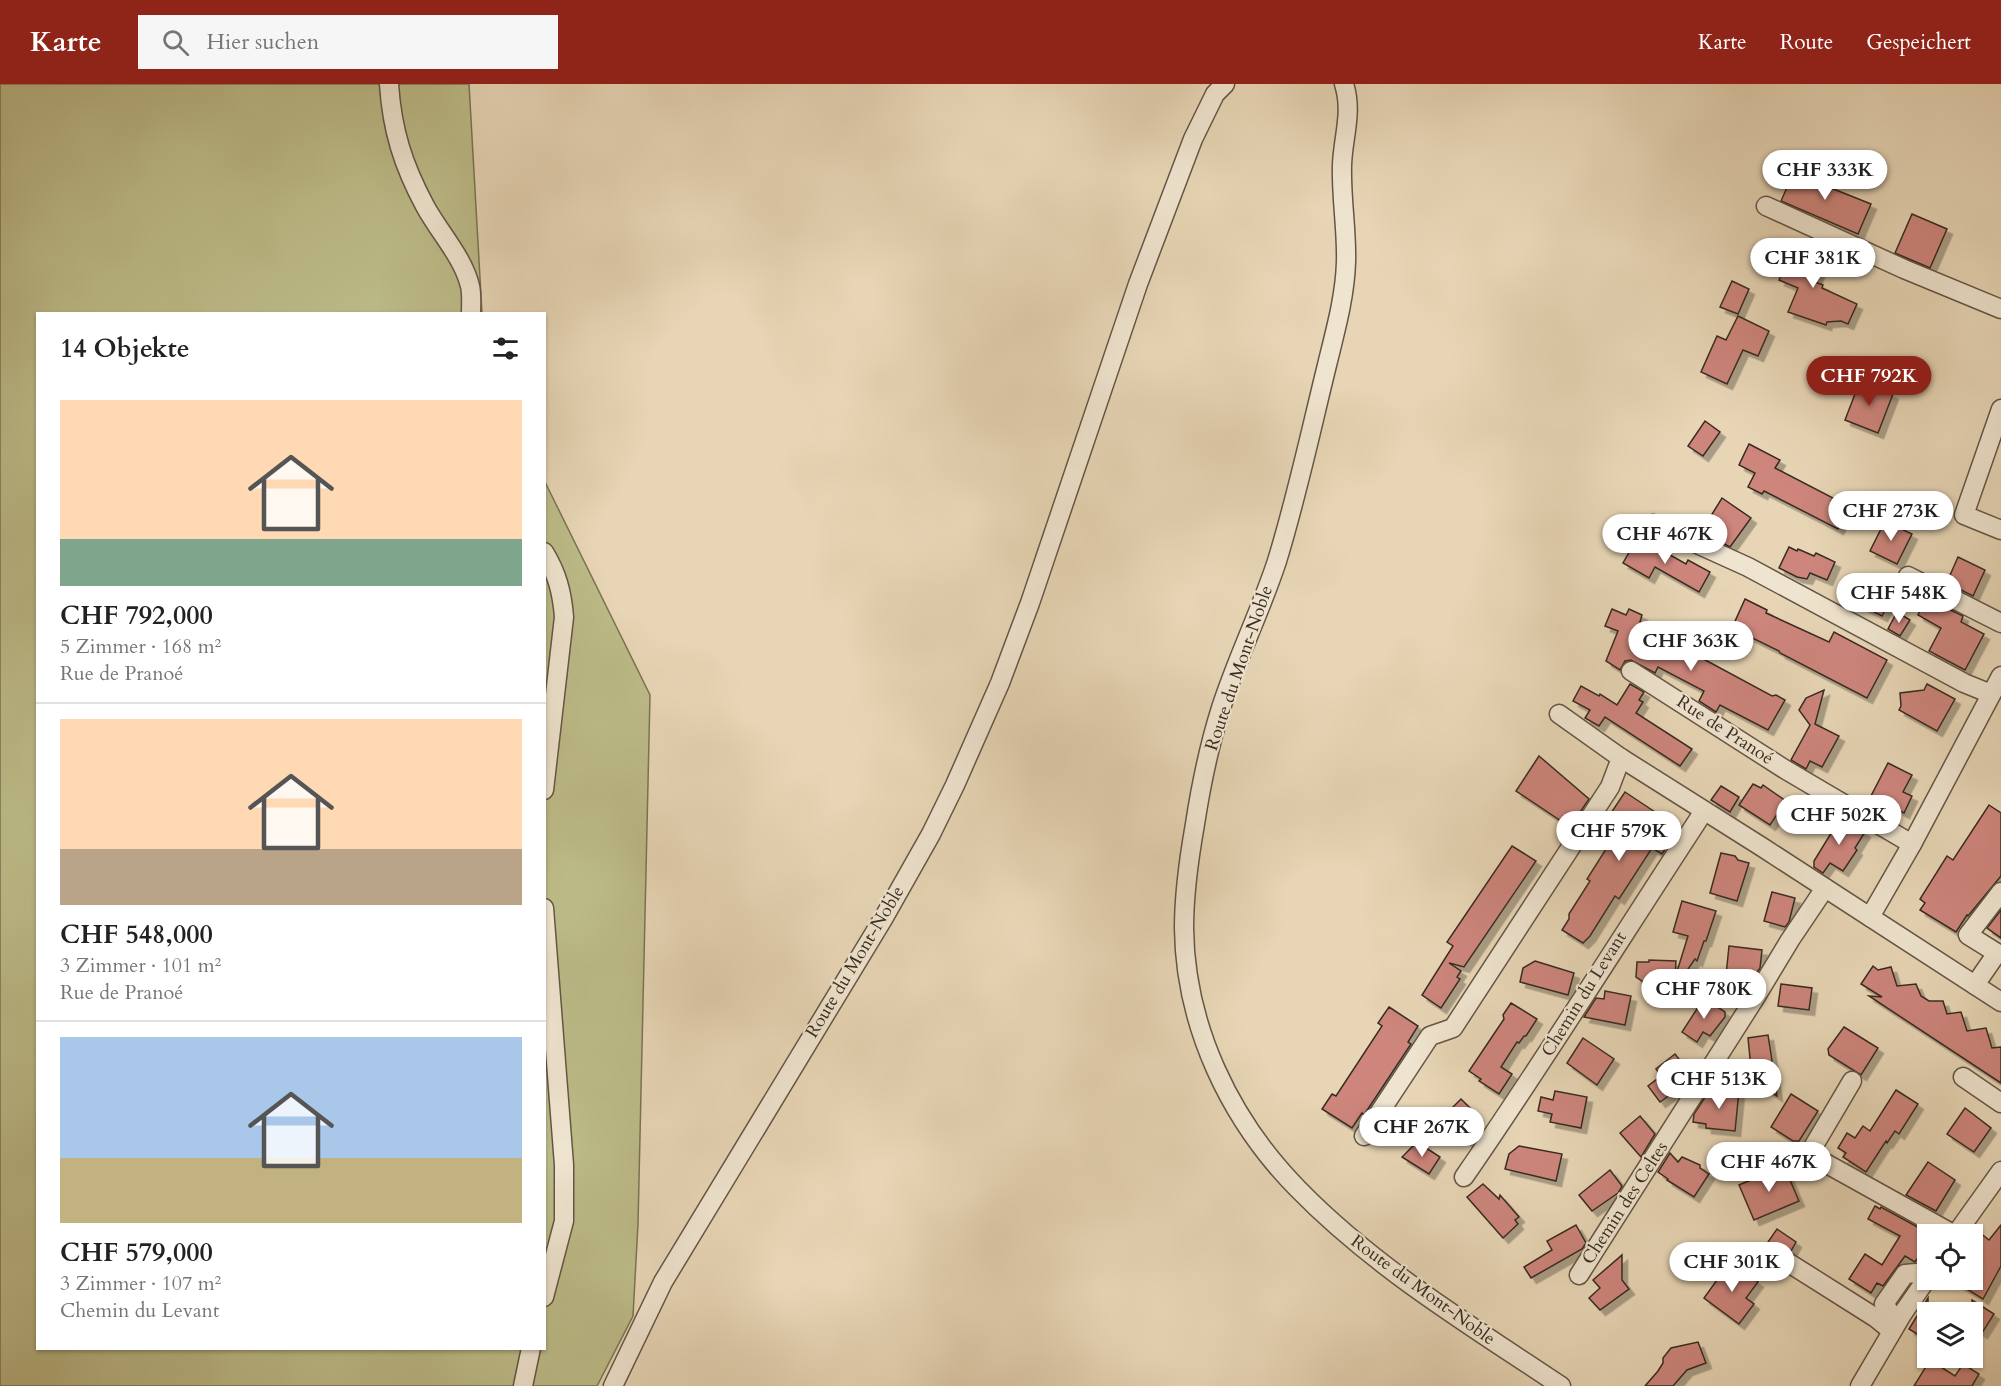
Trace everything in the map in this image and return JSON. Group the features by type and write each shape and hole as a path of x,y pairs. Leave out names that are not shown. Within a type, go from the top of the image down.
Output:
{"street":[{"path":"389,84 396,140 426,208 459,261 470,286 471,312"},
{"name":"Route du Mont-Noble","path":"613,1386 663,1282 883,919 931,834 955,785 1000,683 1030,603 1138,284 1193,139 1215,94 1225,84"},
{"name":"Route du Mont-Noble","path":"1344,84 1349,109 1342,164 1346,275 1333,339 1291,511 1276,563 1223,703 1206,763 1190,851 1186,894 1184,927 1189,984 1208,1051 1226,1090 1257,1141 1296,1187 1350,1238 1391,1270 1561,1386"},
{"path":"1766,206 1904,269 2001,309"},
{"path":"2001,409 1964,515 2001,530"},
{"path":"1653,524 1748,567 1964,683 1991,694"},
{"path":"546,555 555,570 562,593 564,617 546,773"},
{"path":"1908,576 2001,623"},
{"name":"Rue de Pranoé","path":"1631,671 1786,770 1912,844"},
{"path":"1870,917 1912,844 2001,676"},
{"path":"1559,714 1621,758 2001,1002"},
{"path":"1364,1136 1430,1036 1453,1028 1610,787 1621,758"},
{"name":"Chemin du Levant","path":"1464,1177 1508,1114 1630,922 1704,811"},
{"name":"Chemin des Celtes","path":"1579,1275 1755,999 1790,940 1826,888"},
{"path":"1975,985 1999,954 1968,935 2001,892"},
{"path":"546,934 565,1196 564,1221 546,1289"},
{"path":"1963,1077 2001,1102"},
{"path":"1852,1081 1809,1154 1937,1224"},
{"path":"1962,1224 2001,1171"},
{"path":"1781,1258 1894,1327"},
{"path":"1894,1327 1884,1304 1905,1274 1917,1273"},
{"path":"1860,1386 1894,1327 1919,1290"},
{"path":"523,1386 531,1350"}],"shaded area":[{"path":"0,84 469,84 482,312 36,312 36,1350 546,1350 546,484 650,695 638,1224 633,1316 597,1386 0,1386"}],"building":[{"path":"1796,167 1824,178 1821,184 1871,204 1858,234 1781,201"},
{"path":"1912,214 1947,229 1930,268 1895,253"},
{"path":"1792,242 1825,258 1815,282 1823,285 1822,288 1857,304 1848,324 1841,321 1827,322 1826,325 1788,312 1798,288 1779,280 1789,259 1786,258"},
{"path":"1732,281 1749,289 1738,314 1720,307"},
{"path":"1738,316 1769,331 1758,356 1743,350 1727,384 1701,372 1717,336 1726,340"},
{"path":"1860,381 1893,394 1878,433 1845,420"},
{"path":"1705,421 1720,432 1703,456 1688,446"},
{"path":"1749,444 1780,460 1775,468 1833,498 1831,501 1848,510 1838,529 1764,491 1762,494 1748,487 1755,473 1739,465"},
{"path":"1722,498 1751,518 1730,547 1701,532"},
{"path":"1885,521 1912,534 1897,564 1870,551"},
{"path":"1638,537 1686,564 1688,560 1710,572 1699,592 1655,567 1649,578 1623,563"},
{"path":"1789,547 1814,556 1816,553 1835,562 1827,580 1810,573 1807,579 1797,577 1779,568"},
{"path":"1958,557 1985,570 1973,596 1937,578 1939,575 1947,582"},
{"path":"1862,582 1892,597 1882,616 1852,601"},
{"path":"1926,598 1963,616 1961,622 1984,634 1965,670 1929,651 1941,628 1918,615"},
{"path":"1745,599 1767,610 1766,613 1829,642 1834,632 1887,660 1867,698 1732,628"},
{"path":"1612,609 1626,615 1629,609 1642,615 1640,622 1648,625 1642,638 1680,657 1685,649 1772,696 1776,695 1785,700 1768,730 1720,705 1716,712 1699,701 1704,691 1658,667 1655,673 1631,660 1625,661 1620,670 1606,661 1618,631 1605,626"},
{"path":"1897,612 1910,620 1900,636 1888,629"},
{"path":"1630,684 1644,692 1639,700 1643,702 1636,713 1692,749 1680,766 1605,717 1599,726 1585,718 1590,710 1573,701 1581,686 1617,705"},
{"path":"1927,684 1955,699 1937,731 1899,710 1900,693 1924,690"},
{"path":"1824,690 1815,724 1839,736 1822,767 1810,761 1806,769 1791,760 1810,725 1799,710 1806,698"},
{"path":"1539,756 1589,799 1570,827 1516,791"},
{"path":"1888,763 1912,775 1903,792 1912,796 1904,813 1871,796"},
{"path":"1753,784 1761,788 1763,785 1786,801 1770,825 1739,805"},
{"path":"1721,786 1739,797 1730,812 1711,800"},
{"path":"1625,792 1679,828 1662,854 1652,848 1619,899 1615,896 1590,936 1583,943 1562,930 1569,919 1569,914 1590,881 1587,879 1620,827 1607,819"},
{"path":"1989,805 2001,813 2001,876 1967,915 1956,932 1920,910 1925,903 1920,899 1947,856 1953,860"},
{"path":"1841,817 1865,832 1855,848 1857,850 1843,871 1830,863 1823,873 1814,867 1814,861"},
{"path":"1512,846 1536,861 1464,967 1449,963 1461,971 1457,977 1460,979 1441,1008 1422,995 1453,946 1447,942"},
{"path":"1721,853 1735,856 1738,860 1749,863 1737,901 1710,893"},
{"path":"1772,892 1795,898 1789,922 1785,927 1764,921"},
{"path":"1682,901 1716,911 1697,961 1695,959 1679,982 1684,986 1677,985 1676,988 1674,985 1645,983 1636,977 1637,962 1676,961 1675,978 1688,936 1673,932"},
{"path":"2001,910 2001,938 1987,928"},
{"path":"1729,946 1762,950 1760,968 1756,974 1748,973 1747,987 1725,985"},
{"path":"1535,961 1574,973 1568,995 1520,982 1523,968"},
{"path":"1873,966 1878,970 1891,967 1897,986 1916,984 1921,996 1929,1001 1943,1001 1947,1014 1961,1012 1967,1031 1986,1028 1992,1048 2001,1047 2001,1083 1869,996 1882,997 1861,984"},
{"path":"1781,984 1812,988 1809,1010 1778,1006"},
{"path":"1605,991 1631,996 1625,1025 1584,1017 1596,998 1604,999"},
{"path":"1704,998 1725,1012 1725,1017 1710,1036 1703,1032 1697,1042 1682,1032"},
{"path":"1511,1003 1537,1019 1526,1036 1519,1043 1517,1042 1501,1067 1512,1074 1499,1094 1479,1081 1481,1079 1469,1071 1504,1019 1503,1015"},
{"path":"1389,1007 1418,1026 1408,1042 1411,1044 1364,1115 1362,1113 1352,1128 1322,1109 1332,1094 1336,1096 1382,1026 1378,1023"},
{"path":"1844,1027 1878,1048 1861,1075 1829,1055 1828,1049"},
{"path":"1768,1035 1777,1096 1746,1076 1751,1068 1748,1038"},
{"path":"1583,1038 1614,1059 1597,1085 1567,1063"},
{"path":"1675,1054 1692,1076 1689,1081 1660,1102 1648,1086 1661,1076 1656,1069"},
{"path":"1711,1088 1739,1091 1735,1131 1706,1128 1706,1124 1693,1122 1694,1114"},
{"path":"1896,1090 1918,1104 1899,1134 1895,1131 1887,1143 1886,1141 1866,1172 1843,1157 1846,1153 1838,1148 1847,1133 1855,1138 1863,1126 1870,1131"},
{"path":"1555,1091 1587,1097 1581,1128 1550,1122 1552,1114 1538,1111 1541,1097 1553,1100"},
{"path":"1791,1094 1818,1111 1799,1141 1793,1141 1771,1127"},
{"path":"1461,1099 1478,1116 1472,1122 1481,1131 1469,1143 1442,1118"},
{"path":"1965,1108 1991,1128 1974,1152 1947,1134"},
{"path":"1640,1116 1655,1134 1641,1157 1620,1133"},
{"path":"1417,1142 1440,1157 1429,1174 1402,1157"},
{"path":"1519,1146 1562,1154 1556,1181 1505,1169 1509,1154"},
{"path":"1670,1153 1678,1162 1682,1157 1700,1165 1700,1168 1709,1174 1694,1197 1658,1172"},
{"path":"1928,1162 1955,1180 1936,1211 1906,1195"},
{"path":"1784,1166 1799,1201 1754,1220 1739,1185"},
{"path":"1610,1170 1622,1186 1618,1193 1592,1211 1579,1195"},
{"path":"1483,1184 1499,1199 1500,1195 1519,1217 1515,1220 1518,1224 1503,1238 1467,1197"},
{"path":"1875,1206 1917,1227 1917,1259 1915,1262 1905,1256 1883,1286 1877,1283 1871,1293 1849,1279 1865,1254 1882,1265 1900,1236 1868,1219"},
{"path":"1576,1225 1586,1243 1582,1249 1531,1278 1524,1267 1552,1250 1547,1241"},
{"path":"2001,1225 2001,1266 1983,1299 1968,1290 1983,1290 1983,1235 1989,1240"},
{"path":"1777,1229 1796,1242 1791,1251 1782,1247 1777,1248 1768,1242"},
{"path":"1622,1255 1622,1280 1629,1289 1600,1310 1589,1298 1600,1288 1593,1280"},
{"path":"1730,1262 1758,1282 1746,1298 1754,1304 1739,1324 1704,1298"},
{"path":"1983,1307 1994,1314 1983,1331"},
{"path":"1917,1316 1917,1334 1909,1329"},
{"path":"1698,1342 1706,1363 1687,1370 1673,1386 1645,1386 1658,1371 1663,1358 1671,1348"},
{"path":"1925,1368 1942,1368 1955,1376 1960,1368 1969,1368 1979,1374 1972,1386 1914,1386"}]}
